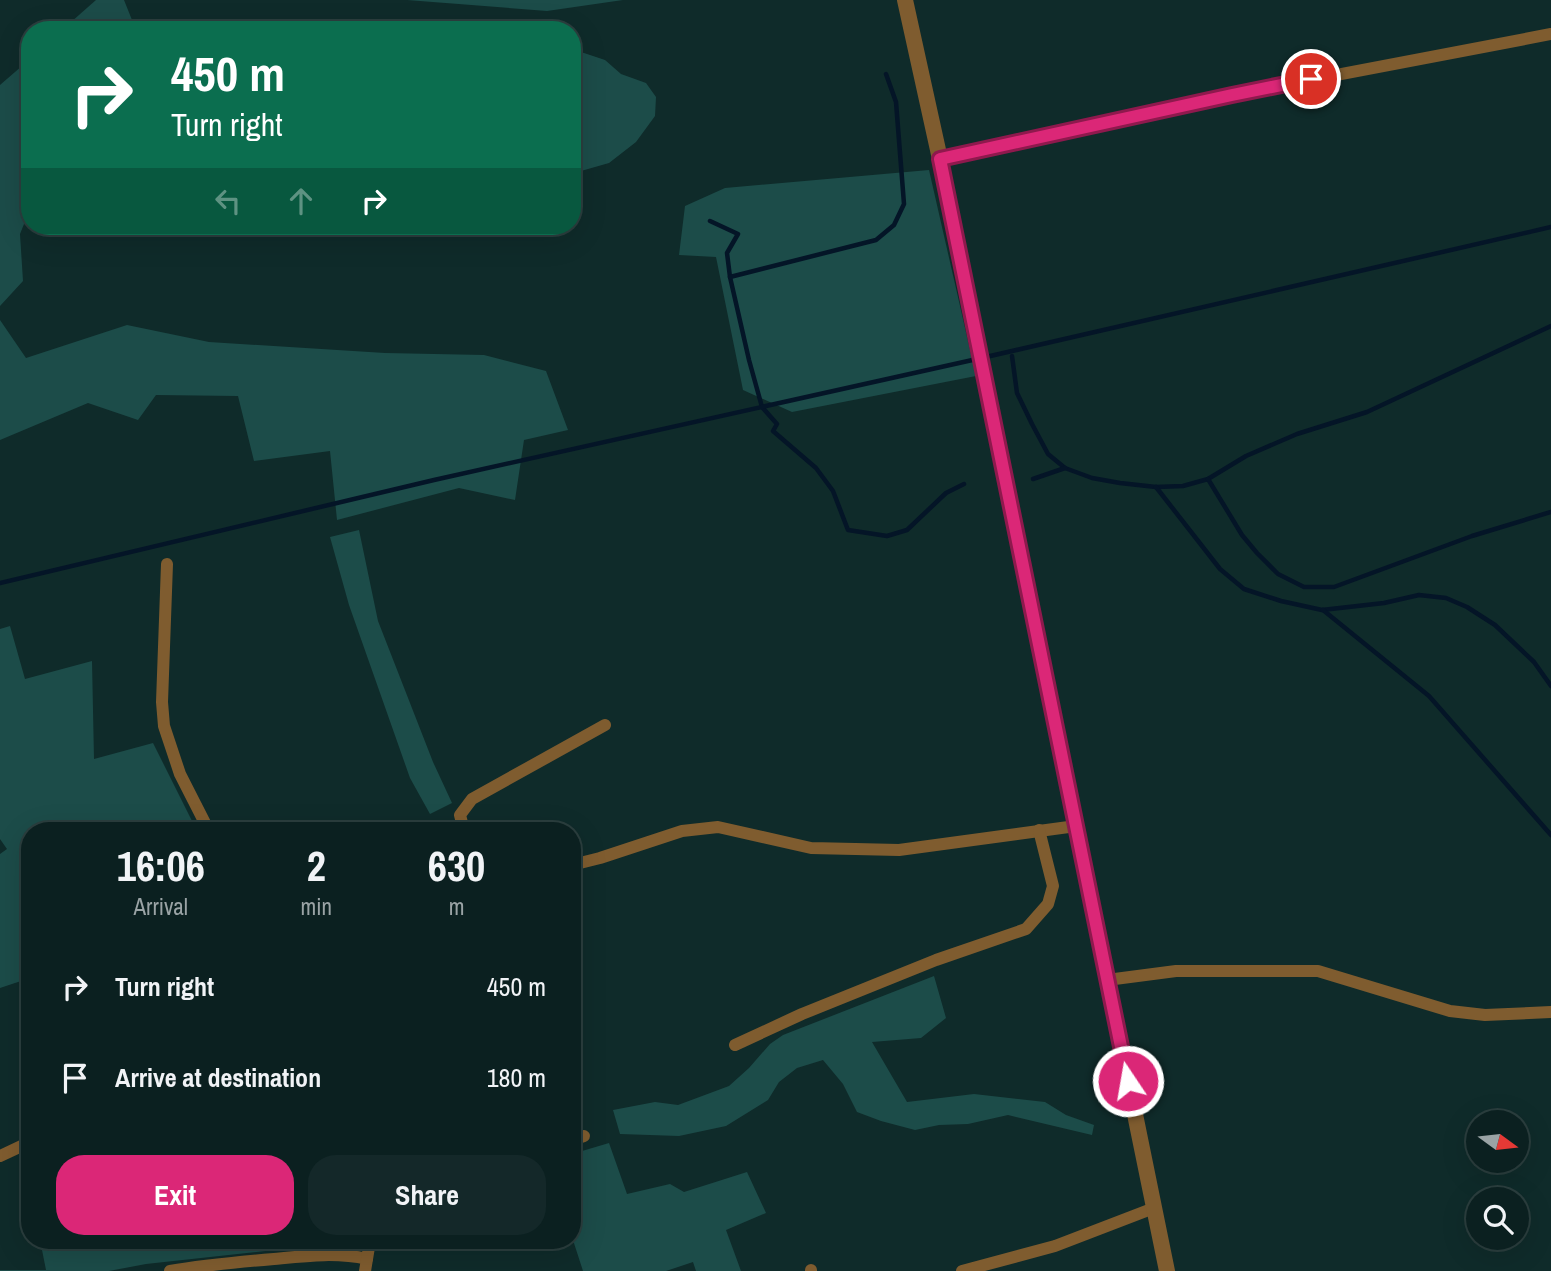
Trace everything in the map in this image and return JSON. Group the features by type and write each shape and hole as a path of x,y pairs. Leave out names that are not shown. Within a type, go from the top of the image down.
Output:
{"street":[{"path":"905,0 940,159 1167,1271"},
{"path":"940,159 1232,95 1551,34"},
{"path":"167,564 162,702 164,726 180,774 204,822"},
{"path":"462,822 460,815 472,799 605,725"},
{"path":"581,863 682,831 718,827 811,848 899,850 1076,826"},
{"path":"735,1045 802,1014 936,960 1026,929 1048,904 1053,886 1039,830"},
{"path":"1108,979 1176,971 1318,971 1450,1011 1485,1015 1551,1012"},
{"path":"0,1156 21,1146"},
{"path":"961,1271 1055,1246 1154,1208"},
{"path":"170,1271 242,1261 318,1255 351,1255 366,1265"}],"green space":[{"path":"96,0 124,0 132,21 72,21"},
{"path":"407,0 623,0 547,11"},
{"path":"581,52 605,60 621,74 646,83 656,97 655,116 636,142 609,163 581,171"},
{"path":"21,67 20,234 23,281 0,306 0,85"},
{"path":"929,170 976,376 792,412 743,390 716,257 679,255 685,206 725,188"},
{"path":"0,320 26,358 127,325 209,342 385,353 484,355 546,371 568,430 524,440 515,500 459,488 337,520 330,451 254,461 238,396 156,395 138,420 88,403 0,440"},
{"path":"359,530 378,621 433,762 452,803 430,814 410,778 349,605 330,537"},
{"path":"10,626 25,679 92,661 94,759 153,743 192,822 21,822 21,981 0,988 0,854 7,849 0,839 0,629"},
{"path":"934,976 946,1018 921,1038 872,1042 907,1102 974,1094 1045,1102 1066,1115 1094,1125 1092,1135 1008,1115 968,1124 939,1125 915,1130 881,1121 857,1112 843,1084 823,1060 797,1068 779,1082 768,1100 726,1126 679,1136 620,1134 613,1110 655,1102 678,1105 729,1086 770,1044 783,1035"},
{"path":"609,1143 627,1194 670,1184 684,1192 747,1172 766,1213 726,1230 741,1271 696,1271 693,1262 666,1271 583,1271 576,1249 581,1249 581,1151"},
{"path":"284,1249 146,1264 109,1271 0,1271 46,1270 42,1250"}],"waterway":[{"path":"730,277 876,240 894,225 904,204 896,102 886,74"},
{"path":"710,221 738,234 727,253 730,277 762,407 777,424 773,431 816,468 833,491 848,530 887,536 907,530 946,493 964,484"},
{"path":"986,357 1551,227"},
{"path":"1012,356 1017,393 1048,454 1065,468 1092,478 1120,483 1156,487 1183,486 1208,479 1246,456 1297,434 1367,412 1551,326"},
{"path":"0,583 434,480 977,359"},
{"path":"1033,479 1065,468"},
{"path":"1208,479 1242,535 1257,553 1278,574 1304,587 1334,587 1472,536 1551,512"},
{"path":"1156,487 1220,569 1244,589 1322,610 1384,603 1419,595 1446,598 1467,607 1495,625 1534,662 1551,686"},
{"path":"1323,610 1429,696 1551,835"}],"route":[{"path":"1128,1081 940,159 1311,79"}]}
